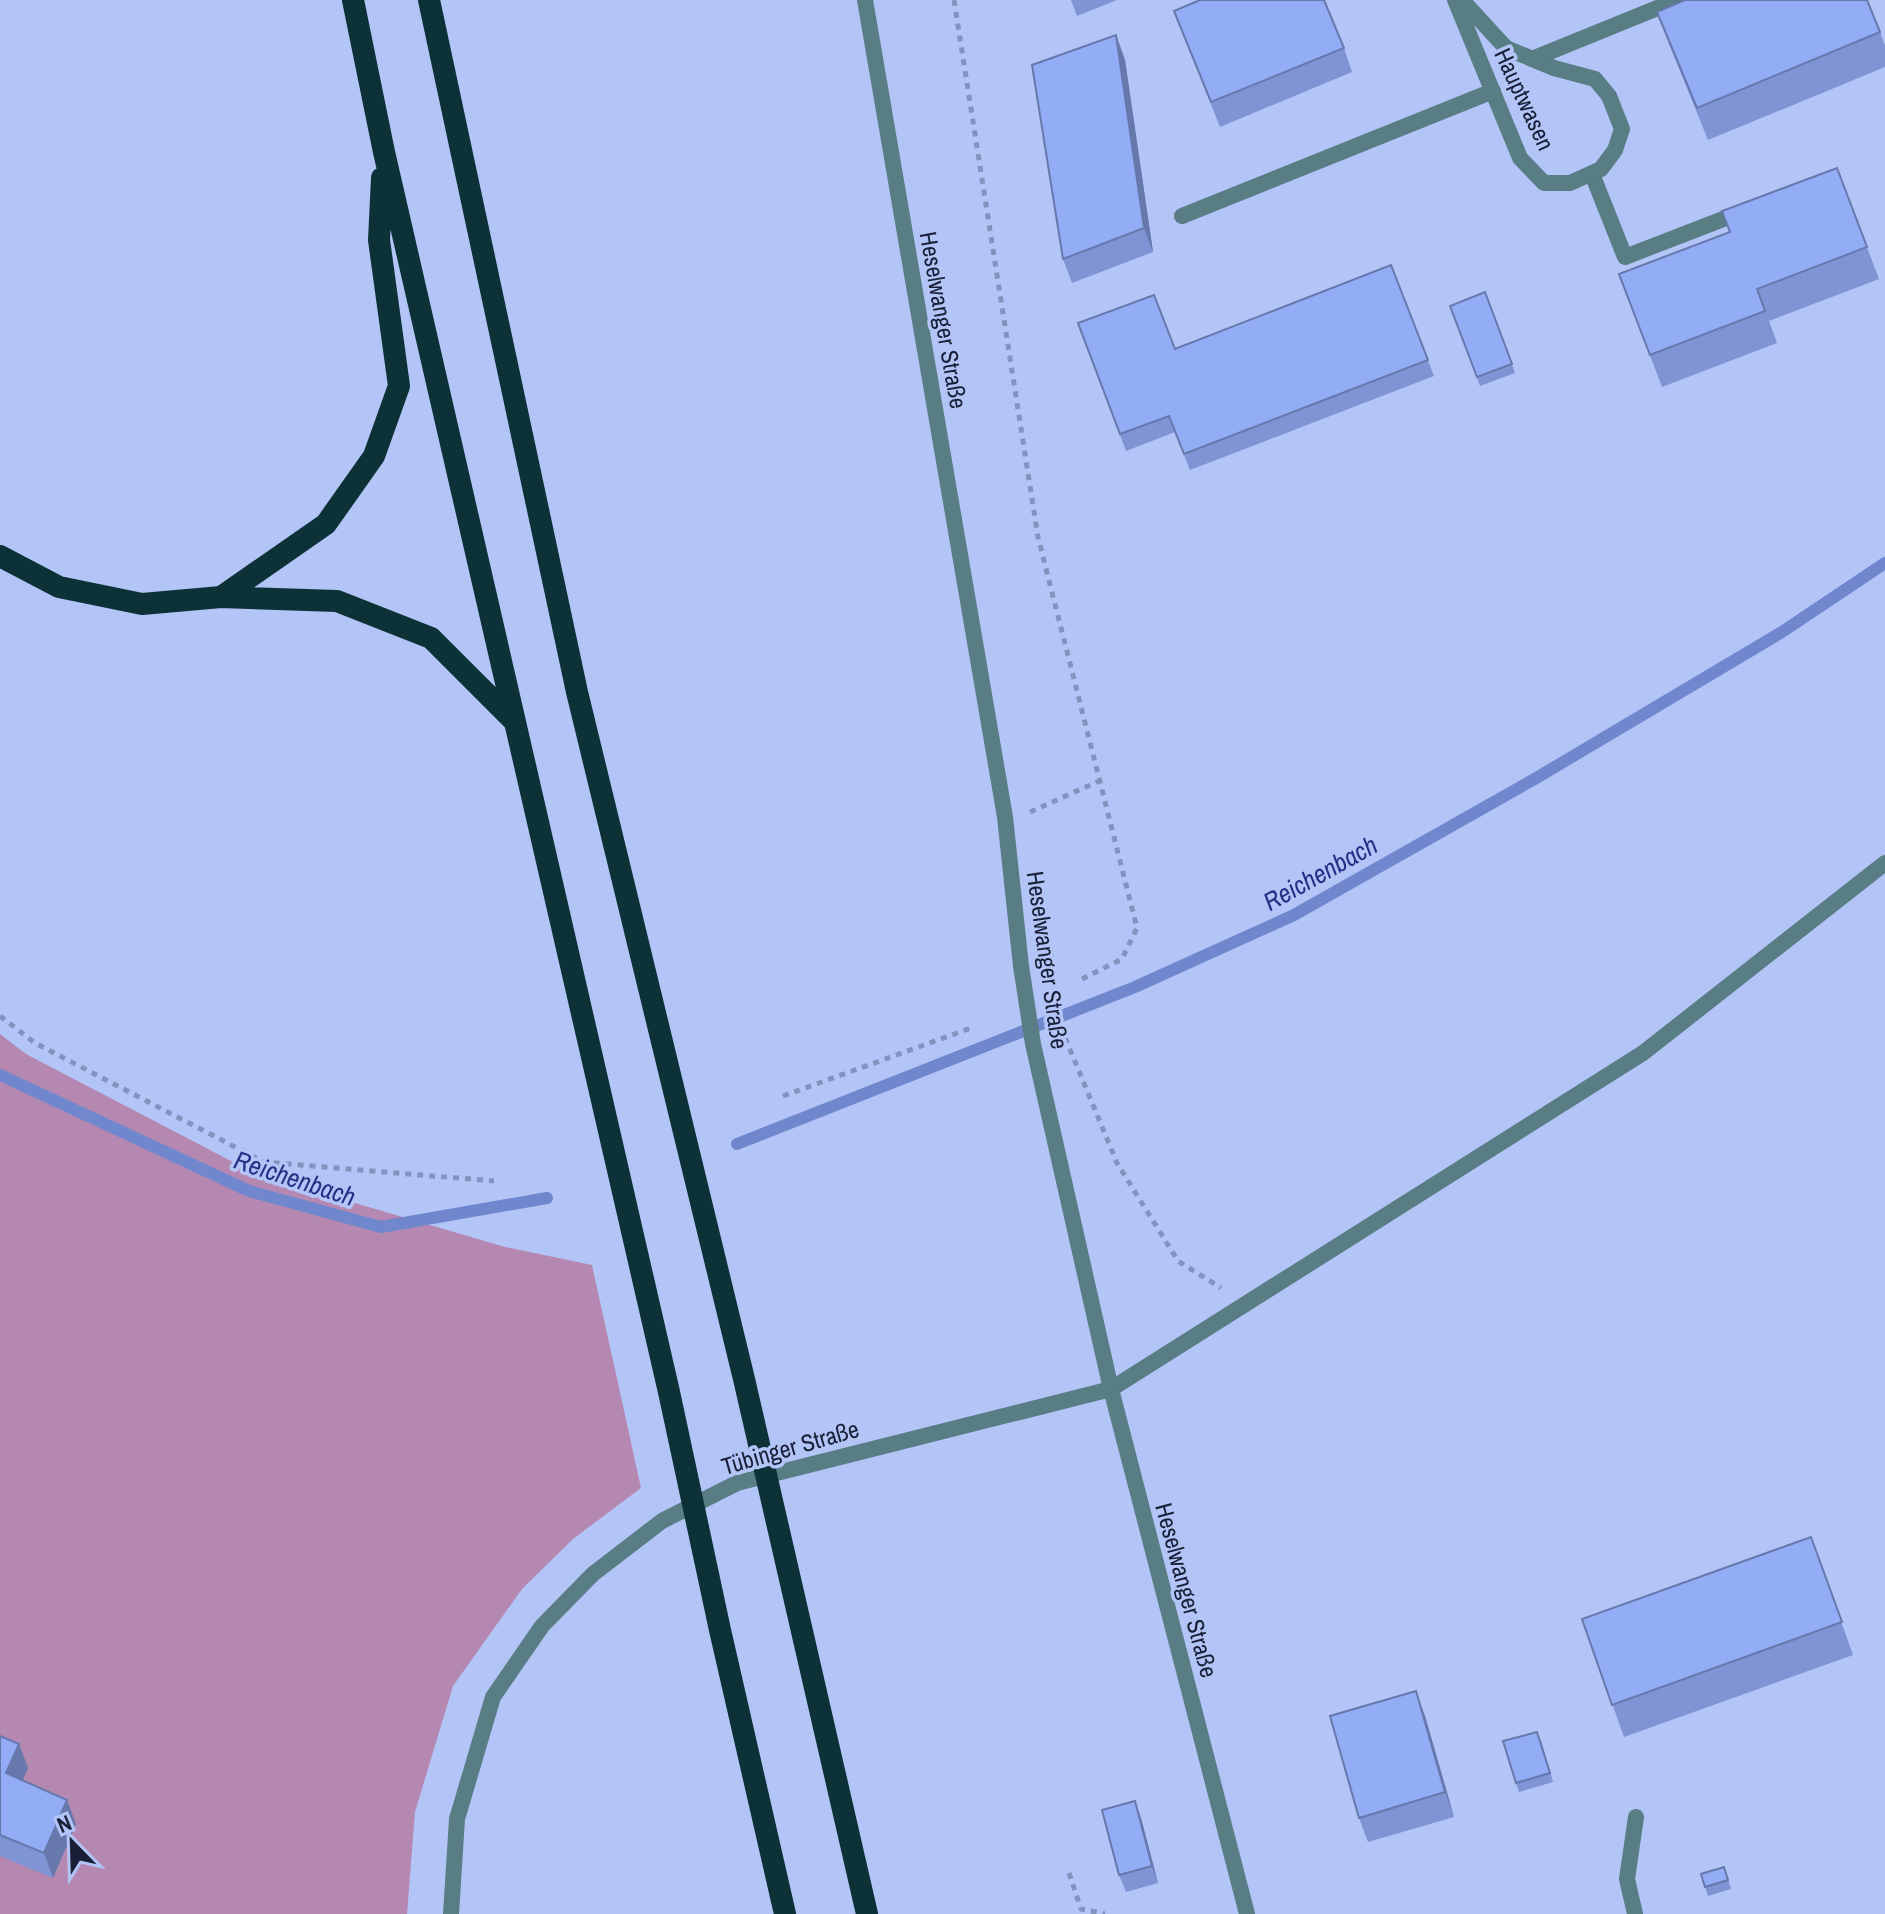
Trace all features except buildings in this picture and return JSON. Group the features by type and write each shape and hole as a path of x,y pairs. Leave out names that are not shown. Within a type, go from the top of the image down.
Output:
{"highway":[{"path":"353,0 384,152 669,1392 785,1914"},
{"path":"429,0 577,692 744,1379 867,1914"},
{"path":"221,597 326,524 374,456 399,386 379,240 384,152"},
{"path":"0,556 59,587 142,604 221,597 337,601 431,638 514,720"}],"street":[{"name":"Heselwanger Straße","path":"865,0 1005,817 1033,1044 1111,1389 1247,1914"},
{"name":"Hauptwasen","path":"1455,0 1520,158 1544,183 1570,183 1601,169 1615,150 1622,129 1609,96 1595,79 1554,68 1506,48 1462,0"},
{"path":"1532,59 1677,0"},
{"path":"1182,216 1493,91"},
{"path":"1592,174 1625,257 1753,207"},
{"name":"Tübinger Straße","path":"451,1914 457,1819 493,1697 542,1626 593,1574 662,1521 737,1483 1111,1389 1643,1053 1885,863"},
{"path":"1635,1914 1627,1879 1636,1817"}],"path":[{"path":"954,0 1038,537 1137,928 1122,959 1082,979"},
{"path":"1032,811 1099,781"},
{"path":"1050,953 1064,1035 1117,1163 1178,1261 1246,1304"},
{"path":"0,1016 35,1043 264,1162 494,1181"},
{"path":"783,1096 971,1028"},
{"path":"1069,1873 1081,1909 1105,1914"}],"shaded area":[{"path":"0,1034 26,1054 256,1174 505,1247 592,1265 641,1488 573,1539 522,1589 453,1686 415,1812 407,1914 0,1914"}],"waterway":[{"name":"Reichenbach","path":"737,1144 1135,987 1294,915 1538,777 1782,632 1885,563"},
{"name":"Reichenbach","path":"0,1075 249,1191 381,1227 547,1198"}]}
